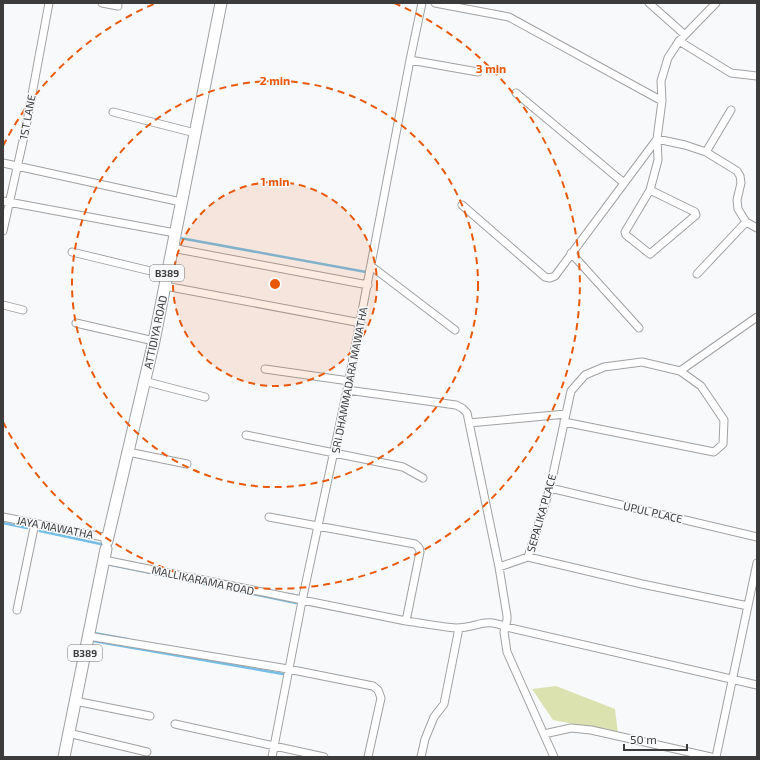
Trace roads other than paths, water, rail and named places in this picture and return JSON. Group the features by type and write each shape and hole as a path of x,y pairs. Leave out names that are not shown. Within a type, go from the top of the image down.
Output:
{"main road":[{"name":"ATTIDIYA ROAD","path":"64,757 106,547 154,341 221,3"}],"street":[{"name":"1ST LANE","path":"3,231 6,201 17,166 25,132 49,3"},
{"path":"102,3 118,6"},
{"name":"SRI DHAMMADARA MAWATHA","path":"272,757 288,669 349,381 422,3"},
{"path":"435,3 509,17 662,101"},
{"path":"649,3 685,35"},
{"path":"650,190 695,212 696,215 650,254 626,234 626,232 650,190 658,160 657,139 662,101 661,81 668,58 679,42 716,3"},
{"path":"679,42 731,73 757,76"},
{"path":"410,60 478,72"},
{"path":"516,93 624,183"},
{"path":"706,152 731,110"},
{"path":"114,112 195,133"},
{"path":"462,205 546,277 550,278 555,276 657,139"},
{"path":"657,139 685,145 706,152 737,171 740,176 741,183 737,200 738,209 746,222 757,228"},
{"path":"3,163 181,202"},
{"path":"6,201 175,233"},
{"path":"697,274 746,222"},
{"path":"172,248 368,284"},
{"path":"72,252 167,275"},
{"path":"571,253 639,328"},
{"path":"371,266 455,330"},
{"path":"165,286 360,323"},
{"path":"3,305 23,310"},
{"path":"564,422 714,452 723,444 724,420 702,386 680,370 757,317"},
{"path":"76,323 154,341"},
{"name":"SEPALIKA PLACE","path":"680,370 642,362 604,367 584,375 571,391 550,488 528,557 642,584 748,606"},
{"path":"265,368 349,381"},
{"path":"144,381 205,397"},
{"path":"347,390 456,405 467,413 499,567 507,616 504,632 507,652 554,757"},
{"path":"469,423 566,414"},
{"path":"246,435 403,467 423,478"},
{"path":"128,452 187,464"},
{"name":"UPUL PLACE","path":"550,488 757,537"},
{"name":"JAYA MAWATHA","path":"3,517 35,523 106,547"},
{"path":"269,517 414,544 420,552 406,621"},
{"path":"17,610 35,523"},
{"name":"MALLIKARAMA ROAD","path":"106,547 302,601 406,621 459,628"},
{"path":"499,567 528,557"},
{"path":"716,757 757,563"},
{"path":"421,757 425,739 434,717 444,704 459,628 486,622 757,685"},
{"path":"88,636 288,669 373,686 378,690 381,698 368,757"},
{"path":"75,701 150,716"},
{"path":"175,724 324,757"},
{"path":"544,734 571,728 590,730 712,757"},
{"path":"68,733 147,752"}],"waterway":[{"path":"180,238 366,272"},
{"path":"3,523 27,528"},
{"path":"40,531 110,546 111,542"},
{"path":"107,564 296,603"},
{"path":"289,594 298,596"},
{"path":"94,633 127,639"},
{"path":"93,641 283,674"}]}
